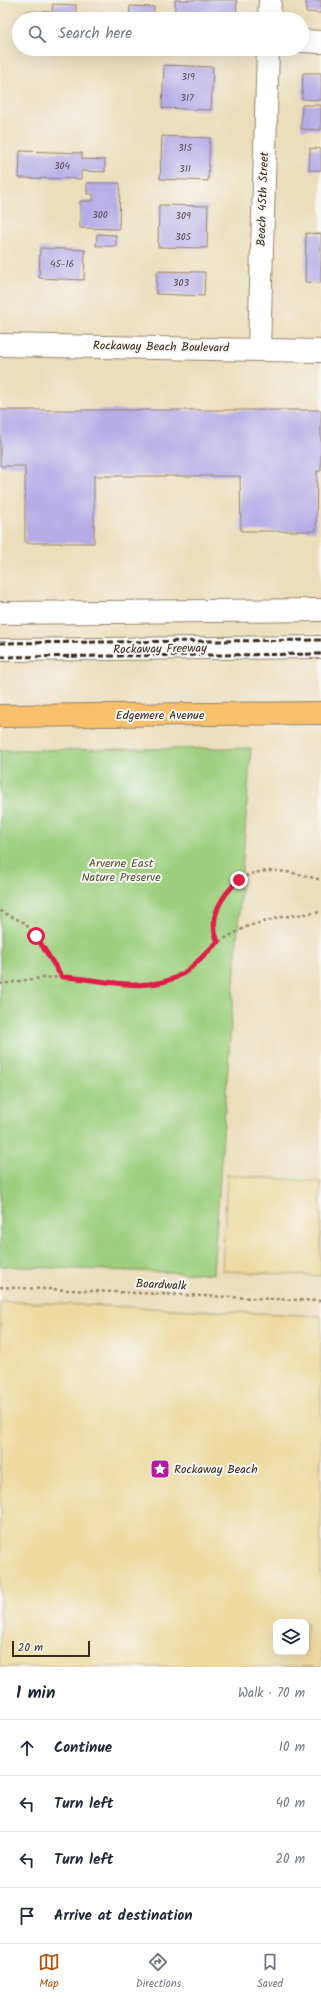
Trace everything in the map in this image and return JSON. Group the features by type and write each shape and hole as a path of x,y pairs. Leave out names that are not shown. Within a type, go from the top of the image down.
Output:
{"main road":[{"name":"Edgemere Avenue","path":"0,716 321,713"}],"street":[{"path":"269,12 270,0"},
{"path":"309,41 321,42"},
{"name":"Beach 45th Street","path":"259,349 268,56"},
{"name":"Rockaway Beach Boulevard","path":"0,345 321,351"},
{"path":"0,613 321,610"},
{"name":"Rockaway Freeway","path":"0,650 321,647"}],"path":[{"path":"218,942 214,934 218,907 230,888 239,880 250,874 274,870 321,880"},
{"path":"0,911 22,922 29,928 62,977"},
{"path":"0,984 40,978 62,977 136,984 164,982 185,972 218,942 248,926 282,917 321,912"},
{"name":"Boardwalk","path":"0,1287 321,1301"}],"green space":[{"name":"Arverne East Nature Preserve","path":"251,748 213,1274 0,1266 0,750"}],"sand":[{"path":"227,1175 321,1182 321,1276 222,1271"},
{"name":"Rockaway Beach","path":"0,1301 321,1316 321,1667 0,1667"}],"building":[{"path":"175,0 237,0 236,12 175,12"},
{"path":"307,0 321,0 321,13 306,12"},
{"path":"53,4 76,5 76,12 52,12"},
{"path":"130,6 154,7 154,12 130,12"},
{"path":"26,11 52,12 26,12"},
{"path":"164,65 213,67 211,110 162,108"},
{"path":"303,73 321,73 321,100 302,99"},
{"path":"302,105 321,105 321,130 301,129"},
{"path":"162,136 210,138 208,181 160,179"},
{"path":"310,148 321,149 321,170 309,170"},
{"path":"20,151 82,153 82,159 105,160 105,172 81,171 81,179 19,178"},
{"path":"87,183 120,183 119,229 80,228 80,201 93,201 93,194 87,194"},
{"path":"159,205 208,206 207,248 158,247"},
{"path":"306,233 321,234 321,283 305,282"},
{"path":"97,234 116,235 116,246 96,246"},
{"path":"40,248 85,250 84,280 39,278"},
{"path":"157,271 205,272 204,296 156,294"},
{"path":"0,410 321,410 321,471 317,471 316,531 241,531 240,476 94,476 94,543 25,543 25,466 0,466"}],"railway":[{"path":"0,643 321,640"},
{"path":"0,657 321,654"}],"place":[{"name":"Rockaway Beach","path":"160,1469"}],"route":[{"path":"36,936 62,977 78,977 136,984 164,982 185,972 218,942 214,934 215,916 218,907 223,897 239,880"}]}
